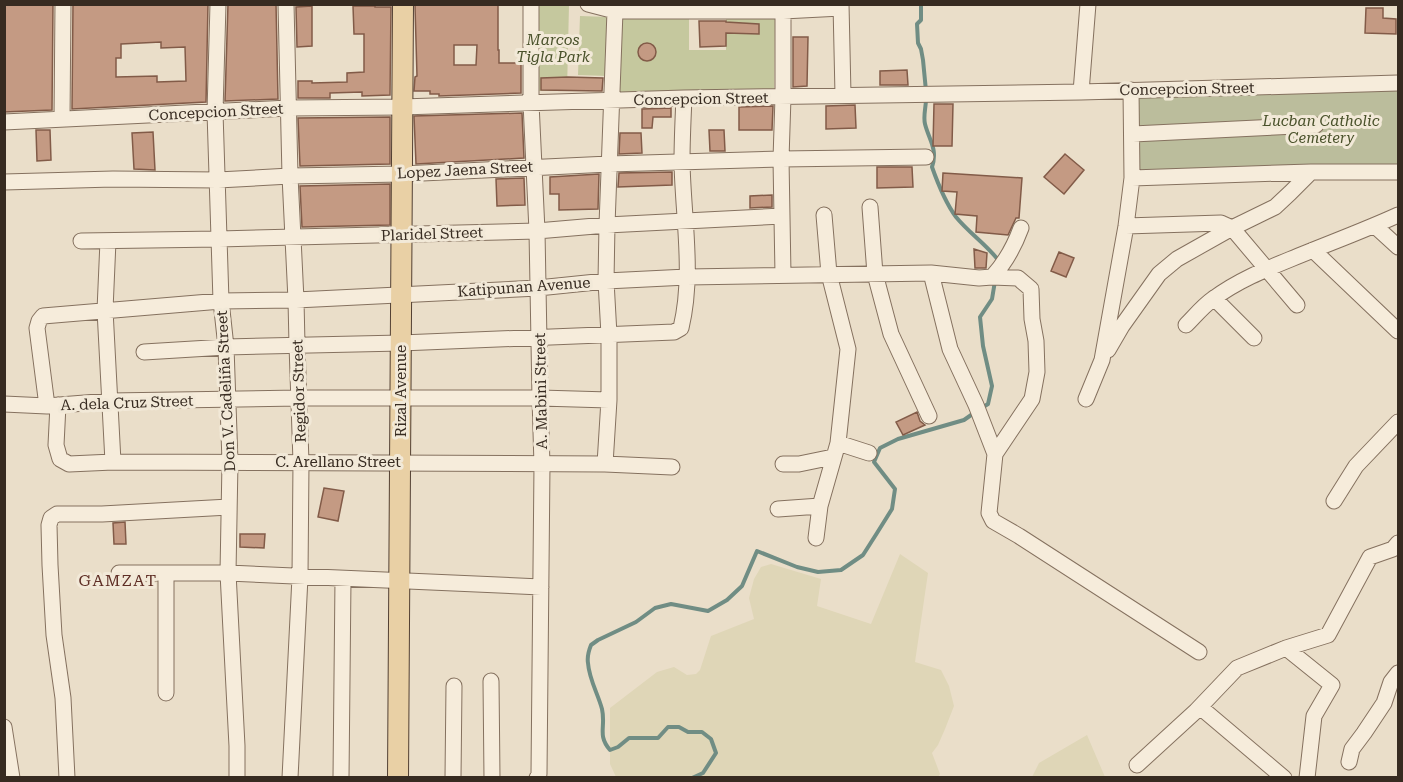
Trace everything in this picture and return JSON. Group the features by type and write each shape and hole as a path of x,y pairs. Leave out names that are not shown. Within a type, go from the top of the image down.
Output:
{"main road":[{"name":"Rizal Avenue","path":"398,777 403,4"}],"street":[{"path":"62,119 63,4"},
{"name":"Don V. Cadeliña Street","path":"218,4 215,112 221,301 230,462 228,573 237,735 237,777"},
{"name":"Regidor Street","path":"286,4 301,462 300,577 290,777"},
{"name":"A. Mabini Street","path":"531,4 531,103 537,231 542,465 539,774 537,777"},
{"path":"588,4 615,11 841,6 843,95"},
{"path":"1081,92 1088,4"},
{"path":"783,8 781,159 783,275"},
{"path":"604,464 609,400 606,281 610,101 615,11"},
{"name":"Concepcion Street","path":"4,122 289,108 402,107 684,98 1081,92 1398,83"},
{"path":"1102,360 1126,226 1132,178 1131,90"},
{"path":"144,352 225,347 401,343 674,332 681,328 687,277 682,162 684,98"},
{"path":"1133,134 1316,126"},
{"name":"Lopez Jaena Street","path":"4,182 113,179 218,180 609,164 926,157"},
{"path":"1132,178 1311,172 1398,172"},
{"path":"1086,399 1102,360 1122,326 1159,274 1177,260 1232,228 1275,207 1311,172"},
{"path":"870,207 875,274 891,334 928,416"},
{"path":"1186,325 1214,298 1245,279 1375,226 1398,214"},
{"path":"816,538 820,506 835,450 848,349 829,274 824,215"},
{"name":"Plaridel Street","path":"81,241 537,231 782,216"},
{"path":"1126,226 1221,223 1232,228 1297,305"},
{"path":"1375,226 1398,247"},
{"path":"997,272 1013,250 1021,228"},
{"path":"108,241 105,310 113,462"},
{"path":"1312,250 1398,331"},
{"name":"Katipunan Avenue","path":"52,406 37,328 44,316 221,301 296,300 538,288 606,281 687,277 931,273 979,278 997,272 1018,278 1030,289 1037,372 1032,399 995,454"},
{"path":"931,273 950,349 976,405 995,454 989,513 993,521 1199,652"},
{"path":"1214,298 1254,338"},
{"name":"A. dela Cruz Street","path":"4,404 52,406 110,401 299,398 609,400"},
{"name":"C. Arellano Street","path":"52,406 56,445 60,459 69,464 301,462 604,464 672,467"},
{"path":"1334,501 1356,466 1398,422"},
{"path":"783,464 799,464 835,450 869,453"},
{"path":"778,509 820,506"},
{"path":"67,777 63,698 54,635 50,565 51,518 57,514 102,514 230,507"},
{"path":"1137,765 1200,707 1237,668 1328,634 1370,557 1393,549 1398,543"},
{"path":"119,573 228,573 541,586"},
{"path":"166,574 166,693"},
{"path":"341,777 343,579"},
{"path":"1286,648 1332,685 1314,716 1307,777"},
{"path":"1349,762 1352,749 1384,704 1391,682 1398,673"},
{"path":"491,681 492,777"},
{"path":"453,777 454,686"},
{"path":"1200,707 1284,777"},
{"path":"4,727 12,777"}],"shaded area":[{"path":"900,554 928,573 915,662 941,670 949,686 954,706 938,745 932,753 940,774 938,777 616,777 610,764 610,708 657,672 674,667 687,675 696,674 700,670 711,636 754,619 749,598 754,579 761,567 771,564 821,579 817,606 871,624"},
{"path":"1087,735 1105,777 1032,777 1039,763"}],"green space":[{"name":"Marcos Tigla Park","path":"538,5 569,5 567,91 536,91"},
{"path":"618,14 689,14 689,50 726,50 726,14 775,14 774,93 615,96"},
{"path":"580,16 609,17 607,76 578,75"},
{"name":"Lucban Catholic Cemetery","path":"1398,88 1398,168 1140,174 1134,95"}],"building":[{"path":"4,4 53,4 52,110 4,112"},
{"path":"73,4 208,4 206,102 72,109","holes":["161,42 161,48 185,47 186,81 157,82 157,76 116,77 116,58 121,58 121,44"]},
{"path":"228,4 276,4 278,99 225,101"},
{"path":"417,4 498,4 499,63 521,63 521,93 439,96 439,94 430,94 430,91 414,91 417,76 415,6","holes":["454,45 477,45 476,65 454,65"]},
{"path":"312,6 312,46 297,47 296,7"},
{"path":"353,6 391,7 390,95 362,96 362,92 330,93 330,98 298,98 298,81 347,82 347,73 364,72 364,34 354,34"},
{"path":"1366,8 1383,8 1383,18 1396,19 1396,34 1365,33"},
{"path":"699,21 759,24 759,34 726,33 726,46 700,47"},
{"path":"793,37 808,37 807,86 793,87"},
{"path":"643,43 651,43 656,48 654,59 643,61 638,56 638,48"},
{"path":"907,70 908,85 880,85 880,71"},
{"path":"541,78 603,78 602,91 541,90"},
{"path":"934,104 953,104 952,146 933,146"},
{"path":"855,105 856,128 826,129 826,106"},
{"path":"773,106 772,130 739,130 739,107"},
{"path":"671,108 671,117 653,117 652,128 642,128 642,109"},
{"path":"522,113 524,158 416,164 414,116"},
{"path":"390,117 390,164 300,166 298,118"},
{"path":"36,130 50,130 51,160 37,161"},
{"path":"709,130 724,130 725,151 710,151"},
{"path":"153,132 155,170 134,169 132,133"},
{"path":"620,133 641,133 642,153 619,154"},
{"path":"1065,154 1084,170 1064,194 1044,177"},
{"path":"877,167 912,167 913,187 877,188"},
{"path":"672,172 672,185 618,187 619,173"},
{"path":"943,173 1022,178 1019,218 1016,218 1008,235 976,232 977,216 955,214 957,192 942,191"},
{"path":"599,174 598,209 559,210 559,194 550,194 550,177"},
{"path":"524,178 525,205 497,206 496,179"},
{"path":"390,184 390,225 302,227 300,186"},
{"path":"772,195 772,207 750,208 750,196"},
{"path":"974,249 987,253 986,268 975,268"},
{"path":"1059,252 1074,258 1066,277 1051,271"},
{"path":"917,412 920,421 925,425 903,435 896,422"},
{"path":"324,488 344,491 338,521 318,517"},
{"path":"125,522 126,544 114,544 113,523"},
{"path":"240,534 265,534 264,548 240,547"}],"waterway":[{"path":"921,4 921,20 917,24 918,43 923,60 926,91"},
{"path":"926,99 924,121 934,155 932,167 942,193 956,217 999,261"},
{"path":"980,409 988,404 992,386 983,346 980,317 992,299 995,281"},
{"path":"692,778 703,773 716,753 711,739 702,732 688,732 679,727 668,727 658,738 629,738 610,750 606,745 603,735 602,709 589,669 588,656 591,645 636,622 655,608 671,604 708,611 727,600 742,586 757,551 797,567 818,572 841,570 863,555 892,509 895,489 874,462 880,448 898,439 964,420 974,413"}],"district":[{"name":"GAMZAT","path":"118,580"}]}
